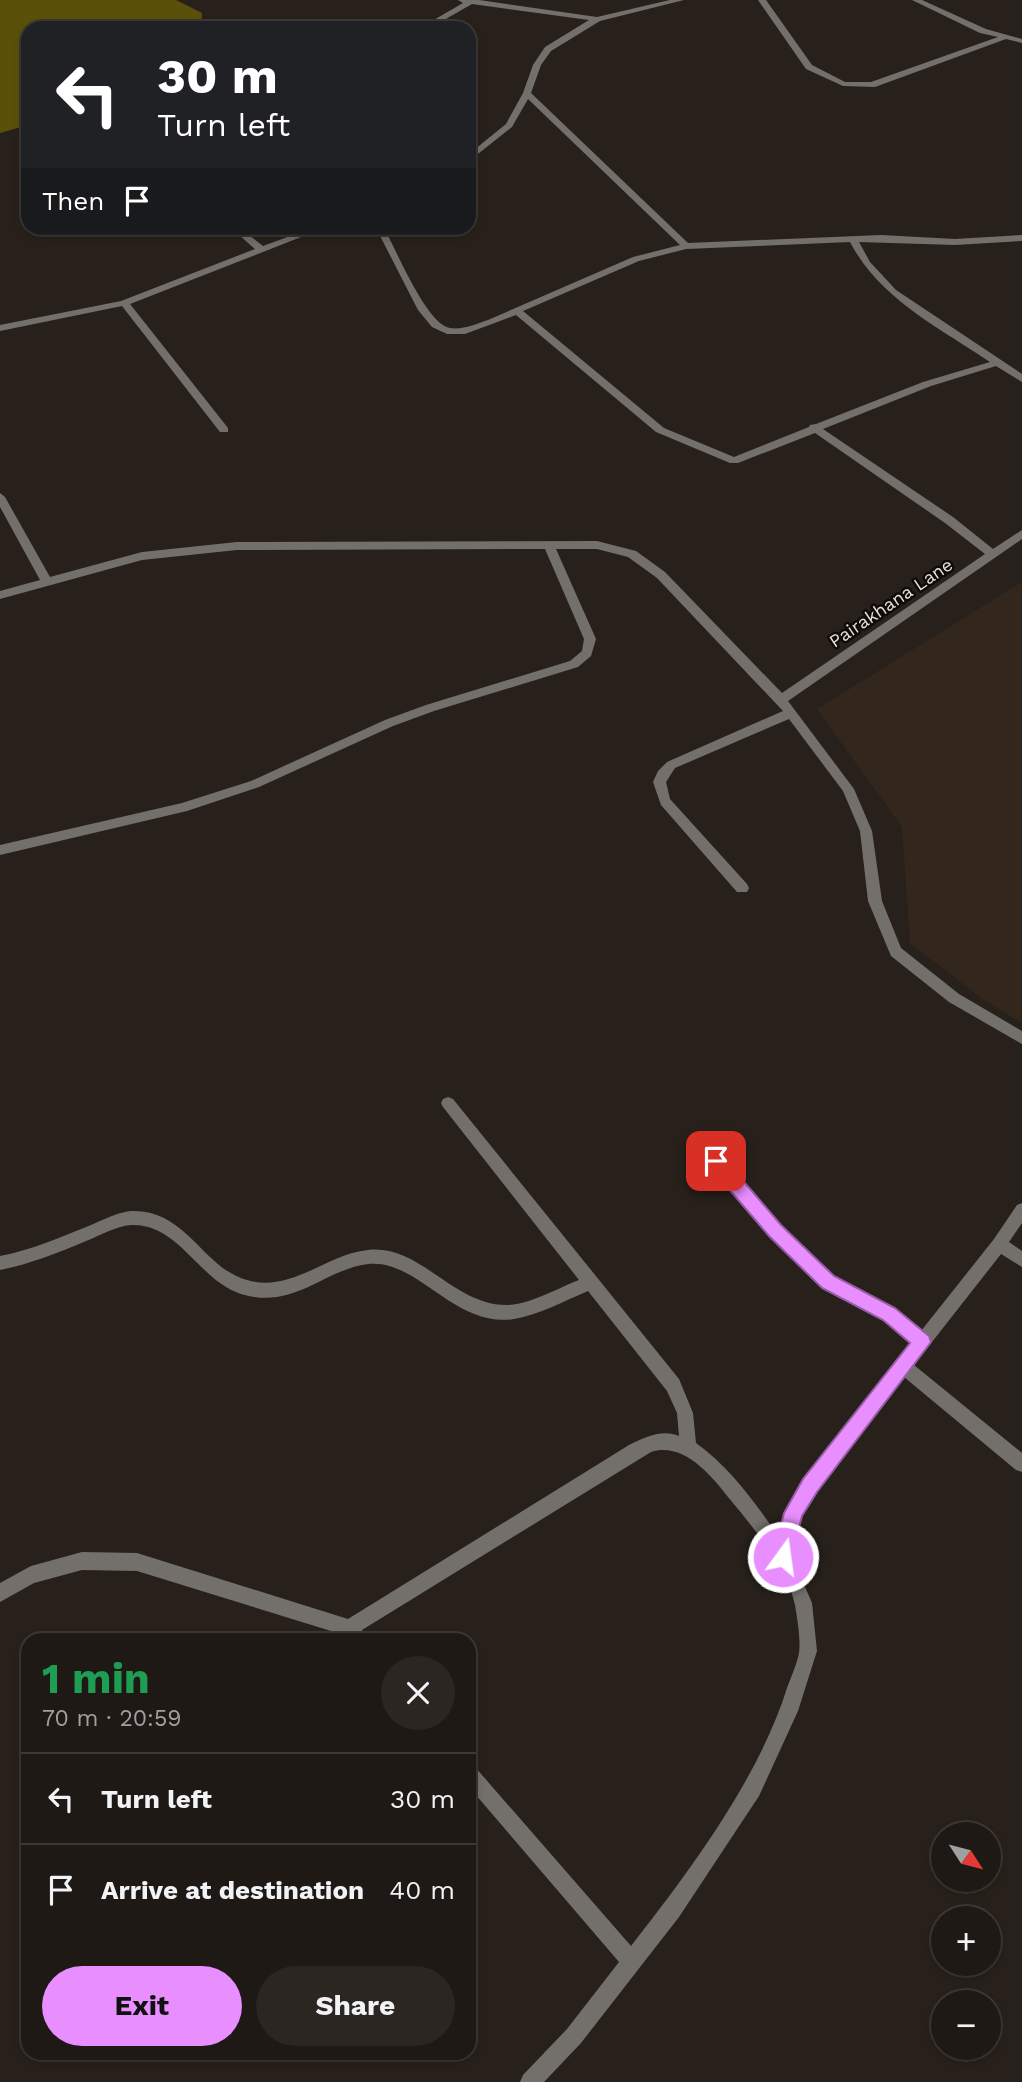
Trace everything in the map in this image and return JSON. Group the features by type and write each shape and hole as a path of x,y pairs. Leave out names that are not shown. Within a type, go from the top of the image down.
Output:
{"street":[{"path":"507,7 517,0"},
{"path":"476,152 509,125 527,93 537,65 548,49 597,19 680,0"},
{"path":"762,0 809,67 843,84 872,85 1003,38"},
{"path":"916,0 1003,38 1022,41"},
{"path":"435,21 466,1 597,19"},
{"path":"527,93 686,246"},
{"path":"243,235 260,249"},
{"path":"0,328 124,303 299,235"},
{"path":"384,235 423,310 435,325 447,331 465,331 636,259 686,246 853,239 955,242 1022,238"},
{"path":"853,239 866,263 892,292 1022,379"},
{"path":"124,303 224,430"},
{"path":"517,311 660,430 706,447 725,460 742,460 814,427 927,384 996,363"},
{"path":"814,427 848,454 959,525 992,554"},
{"path":"0,498 46,580"},
{"name":"Pairakhana Lane","path":"781,700 1022,534"},
{"path":"0,850 183,808 255,784 389,723 574,664 587,653 590,639 549,545"},
{"path":"0,595 46,580 142,556 237,546 597,545 632,554 661,575 781,700 848,789 866,831 875,901 897,952 954,999 1022,1038"},
{"path":"742,888 664,802 657,786 660,774 671,765 791,713"},
{"path":"448,1103 673,1385 685,1413 688,1445"},
{"path":"702,1144 775,1231 828,1282 889,1314 922,1342"},
{"path":"783,1557 793,1513 810,1485 999,1244 1022,1209"},
{"path":"0,1263 130,1218 165,1223 213,1269 241,1287 269,1291 302,1283 368,1256 388,1257 407,1266 444,1292 473,1307 511,1312 592,1282"},
{"path":"999,1244 1022,1260"},
{"path":"903,1366 1022,1464"},
{"path":"356,1633 616,1462 657,1441 688,1445 716,1469 783,1557 803,1603 808,1651 789,1711 752,1789 672,1910 574,2036 530,2082"},
{"path":"0,1593 31,1575 82,1561 137,1562 351,1633"},
{"path":"476,1781 632,1962"}],"shaded area":[{"path":"0,0 176,0 202,13 201,21 21,21 21,127 0,133"},
{"path":"1022,582 1022,1023 984,1000 910,943 902,827 817,709"}],"route":[{"path":"716,1161 775,1231 828,1282 850,1296 889,1314 922,1342 810,1485 793,1513 783,1557"}]}
